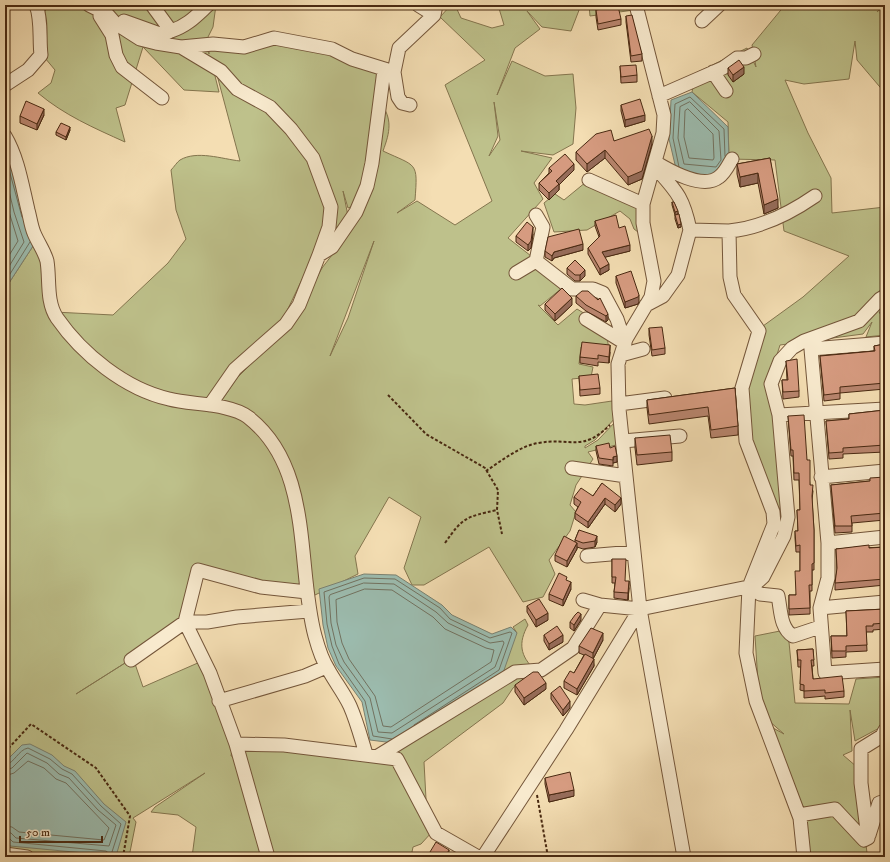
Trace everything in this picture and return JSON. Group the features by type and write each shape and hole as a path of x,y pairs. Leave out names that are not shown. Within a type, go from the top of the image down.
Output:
{"street":[{"path":"5,85 28,70 41,55 41,37 38,28 40,16 36,5"},
{"path":"152,5 171,31"},
{"path":"97,9 163,35 192,21 208,5"},
{"path":"319,255 332,248 356,212 367,186 389,71 399,48 435,10 418,5"},
{"path":"636,5 660,96 664,121 663,134 642,204 643,223 654,281 651,296 623,349 618,364 620,409 640,609 684,857"},
{"path":"702,21 719,5"},
{"path":"97,9 115,23 140,38 156,43 181,47 213,44 244,48 274,38 332,49 352,59 389,71"},
{"path":"97,9 112,35 116,55 122,67 162,98"},
{"path":"181,47 221,71 237,89 270,107 291,129 313,158 331,208 329,227 299,305 286,324 235,369 210,405"},
{"path":"660,96 723,68 737,58 746,58 754,54"},
{"path":"389,71 398,97 402,103 410,105"},
{"path":"713,72 726,91"},
{"path":"5,136 11,145 18,166 34,233 43,248 47,262 51,304 55,316 72,338 97,360 125,381 149,393 170,400 219,406 247,416 265,435 282,460 291,482 298,510 309,611 316,638 326,667 350,705 372,755"},
{"path":"654,164 674,174 688,178 711,181 720,176 732,159"},
{"path":"646,305 663,296 678,276 690,230 686,210 679,194 654,164"},
{"path":"588,180 642,204"},
{"path":"690,230 729,231 746,229 790,213 815,196"},
{"path":"516,273 536,261 544,227 536,215"},
{"path":"729,231 730,277 734,295 759,331 742,388 746,441 773,512 774,524 749,586 746,653 756,701 799,815 803,836 804,857"},
{"path":"536,261 572,288 594,289 603,293 617,319 623,349"},
{"path":"583,600 600,605 640,609 749,586 763,577 784,536 788,517 779,415 771,384 780,361 792,348 804,341 858,321 885,296"},
{"path":"586,319 623,349 643,349"},
{"path":"885,343 811,349 821,477 828,543 828,578 820,608 820,627 825,674 885,669"},
{"path":"727,390 742,388"},
{"path":"620,409 681,396"},
{"path":"779,415 816,414 885,408"},
{"path":"623,441 680,436"},
{"path":"572,468 626,476"},
{"path":"821,477 885,471"},
{"path":"828,543 885,538"},
{"path":"587,556 634,552"},
{"path":"268,857 236,744 210,673 185,622 198,570 261,587 307,592"},
{"path":"749,586 760,594 778,596 783,624 788,632 793,636 820,627"},
{"path":"820,608 885,602"},
{"path":"372,755 515,672 541,670 558,660 574,648 600,605"},
{"path":"483,857 640,609"},
{"path":"131,660 185,622 207,622 237,617 309,611"},
{"path":"219,701 306,676 326,667"},
{"path":"868,838 861,783 861,748 882,736 885,730"},
{"path":"236,744 284,745 396,759 436,833 478,857"},
{"path":"868,838 879,803 885,801"},
{"path":"799,815 835,809 864,840 868,838"},
{"path":"5,854 27,857"}],"path":[{"path":"388,395 426,434 456,450 486,471 498,490 497,510 502,534"},
{"path":"486,471 514,452 537,442 583,443 599,435 620,409"},
{"path":"445,543 458,524 472,516 497,510"},
{"path":"5,752 31,724 96,768 130,816 123,857"},
{"path":"534,778 548,857"}],"green space":[{"path":"51,5 89,5 105,13 137,38 99,5 216,5 213,27 206,41 209,54 209,44 244,47 274,38 325,47 384,70 380,102 389,120 389,132 383,151 409,163 413,167 416,178 415,200 397,213 417,201 455,225 492,201 445,85 485,60 440,17 451,5 455,5 461,18 492,28 504,25 498,5 581,5 571,31 542,27 527,11 540,29 515,48 497,95 512,61 545,76 573,74 576,108 573,144 553,155 521,151 552,158 534,183 543,199 508,238 567,284 540,306 538,305 558,325 577,309 605,326 609,349 581,347 579,364 593,367 591,377 572,379 574,404 585,405 612,401 617,416 595,440 585,446 585,448 598,440 616,421 620,444 588,452 593,459 576,485 570,505 576,512 570,531 549,560 555,574 543,597 523,602 489,547 424,585 412,585 404,568 421,517 389,497 355,556 358,574 315,595 303,560 298,515 298,550 303,590 255,584 194,566 182,618 167,628 136,656 76,694 133,658 143,687 200,662 233,744 231,756 233,756 236,744 289,747 365,759 397,759 432,832 421,844 413,847 411,857 192,857 196,827 178,815 151,812 155,807 205,773 133,818 136,822 129,857 5,857 5,285 7,286 35,243 47,262 50,296 54,312 113,315 168,263 186,239 176,210 171,170 180,160 194,156 202,155 240,161 217,75 267,111 291,132 316,163 327,217 310,263 283,319 236,359 210,405 247,416 291,482 289,483 297,507 293,473 276,439 250,413 222,400 237,378 293,322 322,268 342,242 359,204 348,208 343,191 348,216 330,243 326,245 331,207 324,186 319,156 309,143 285,119 212,64 219,92 184,90 143,47 125,105 116,108 125,142 58,108 38,93 51,83 55,70 45,58 37,19","holes":["494,102 500,140 489,156 498,136","371,163 367,186 361,200","374,241 348,318 330,356","84,348 133,384 102,369","234,758 242,769 245,788"]},
{"path":"589,5 632,5 634,10 590,16"},
{"path":"785,5 883,5 877,12 885,5 885,93 857,60 855,41 849,79 804,84 785,80 808,133 831,178 832,213 885,207 885,306 879,313 885,313 885,335 866,337 872,322 863,334 780,345 770,377 782,501 779,513 748,437 748,383 763,326 803,297 849,256 784,231 775,160 729,159 728,122 692,92 696,73 747,48 756,67 752,45"},
{"path":"586,182 637,206 638,232 634,229 630,219 620,211 587,230 554,232 544,203 555,194 564,200"},
{"path":"525,619 528,625 523,638 522,649 526,660 535,670 513,688 503,703 424,762 426,799 424,804 399,755 392,746 517,633 513,627"},
{"path":"780,631 788,632 795,703 849,704 856,679 885,677 885,725 855,741 850,710 852,751 843,755 857,767 867,853 847,857 803,857 800,818 764,723 784,734 760,713 755,636"}],"water":[{"path":"692,92 728,127 729,158 720,176 677,173 669,139 671,100"},
{"path":"5,150 9,152 35,243 7,286 5,285"},
{"path":"364,574 396,575 442,605 452,615 492,634 511,627 517,633 503,673 394,743 370,740 362,702 336,666 328,648 323,625 319,589"},
{"path":"30,744 52,755 64,766 75,771 104,804 126,822 116,856 10,846 5,838 5,762 22,745"}],"building":[{"path":"618,6 621,19 598,24 596,10"},
{"path":"632,15 642,54 631,56 626,16"},
{"path":"739,60 744,67 733,75 728,68"},
{"path":"636,65 637,75 621,77 620,66"},
{"path":"640,99 645,115 625,120 621,105"},
{"path":"26,101 44,109 37,124 20,116"},
{"path":"61,123 70,127 66,137 56,132"},
{"path":"649,129 652,136 642,171 628,177 605,150 587,164 576,152 596,134 611,130 614,141"},
{"path":"565,154 574,164 556,181 559,184 549,193 539,183 552,171 549,168"},
{"path":"770,158 778,199 764,205 758,173 740,177 737,164"},
{"path":"672,202 674,202 678,211 675,212"},
{"path":"679,214 681,224 678,225 675,215"},
{"path":"616,215 619,228 625,226 630,245 602,252 609,264 600,269 588,248 600,236 595,221"},
{"path":"527,222 533,227 531,241 528,245 516,236"},
{"path":"579,229 583,244 554,252 552,256 545,251 548,237"},
{"path":"575,260 585,270 580,275 575,275 567,268"},
{"path":"631,271 639,295 638,297 625,302 616,276"},
{"path":"562,288 572,298 555,314 545,304"},
{"path":"582,291 588,291 598,300 600,298 608,314 606,316 586,305 576,296"},
{"path":"662,327 665,348 652,350 649,328"},
{"path":"582,342 610,345 609,357 598,355 598,359 580,357"},
{"path":"885,344 885,383 840,387 840,393 824,395 820,356 875,351 874,346"},
{"path":"797,359 799,391 783,392 782,380 788,380 786,361"},
{"path":"598,374 600,388 580,390 579,376"},
{"path":"735,388 738,426 711,430 708,407 649,415 647,400"},
{"path":"885,410 885,445 843,448 843,452 829,453 826,421 849,419 849,414"},
{"path":"804,415 807,460 810,460 810,485 813,485 814,563 812,564 812,585 809,585 810,608 789,609 789,595 796,595 795,571 800,571 800,545 796,546 795,531 798,531 797,510 800,510 799,473 794,473 793,450 791,450 788,416"},
{"path":"670,435 672,452 637,455 635,438"},
{"path":"609,443 610,448 615,446 617,456 613,457 613,460 599,458 596,446"},
{"path":"885,477 885,513 851,516 852,526 835,526 831,485 870,481 870,478"},
{"path":"602,483 621,498 615,505 605,498 588,522 575,513 581,502 574,497 581,488 593,496"},
{"path":"579,530 597,536 595,541 583,543 575,540"},
{"path":"564,536 577,543 567,561 555,555"},
{"path":"869,545 869,548 885,547 885,579 835,583 837,568 836,549"},
{"path":"612,559 626,559 625,581 629,581 628,593 614,592 616,577 612,577"},
{"path":"559,573 567,577 566,580 571,582 563,600 549,594"},
{"path":"539,599 548,613 536,620 527,606"},
{"path":"885,609 885,623 866,626 867,645 846,646 846,651 832,651 831,636 847,636 846,611"},
{"path":"578,612 581,614 574,625 570,622"},
{"path":"557,626 563,635 549,644 544,635"},
{"path":"591,628 603,633 593,653 579,646"},
{"path":"813,649 814,660 811,660 813,679 842,676 844,691 825,693 825,690 804,691 804,685 800,684 801,660 798,660 797,650"},
{"path":"585,654 594,659 577,689 564,681 570,671 574,673"},
{"path":"533,672 538,672 546,683 524,698 515,685"},
{"path":"560,686 570,701 563,710 551,693"},
{"path":"570,772 574,790 549,795 545,778"},
{"path":"436,842 449,850 445,857 427,857"}]}
